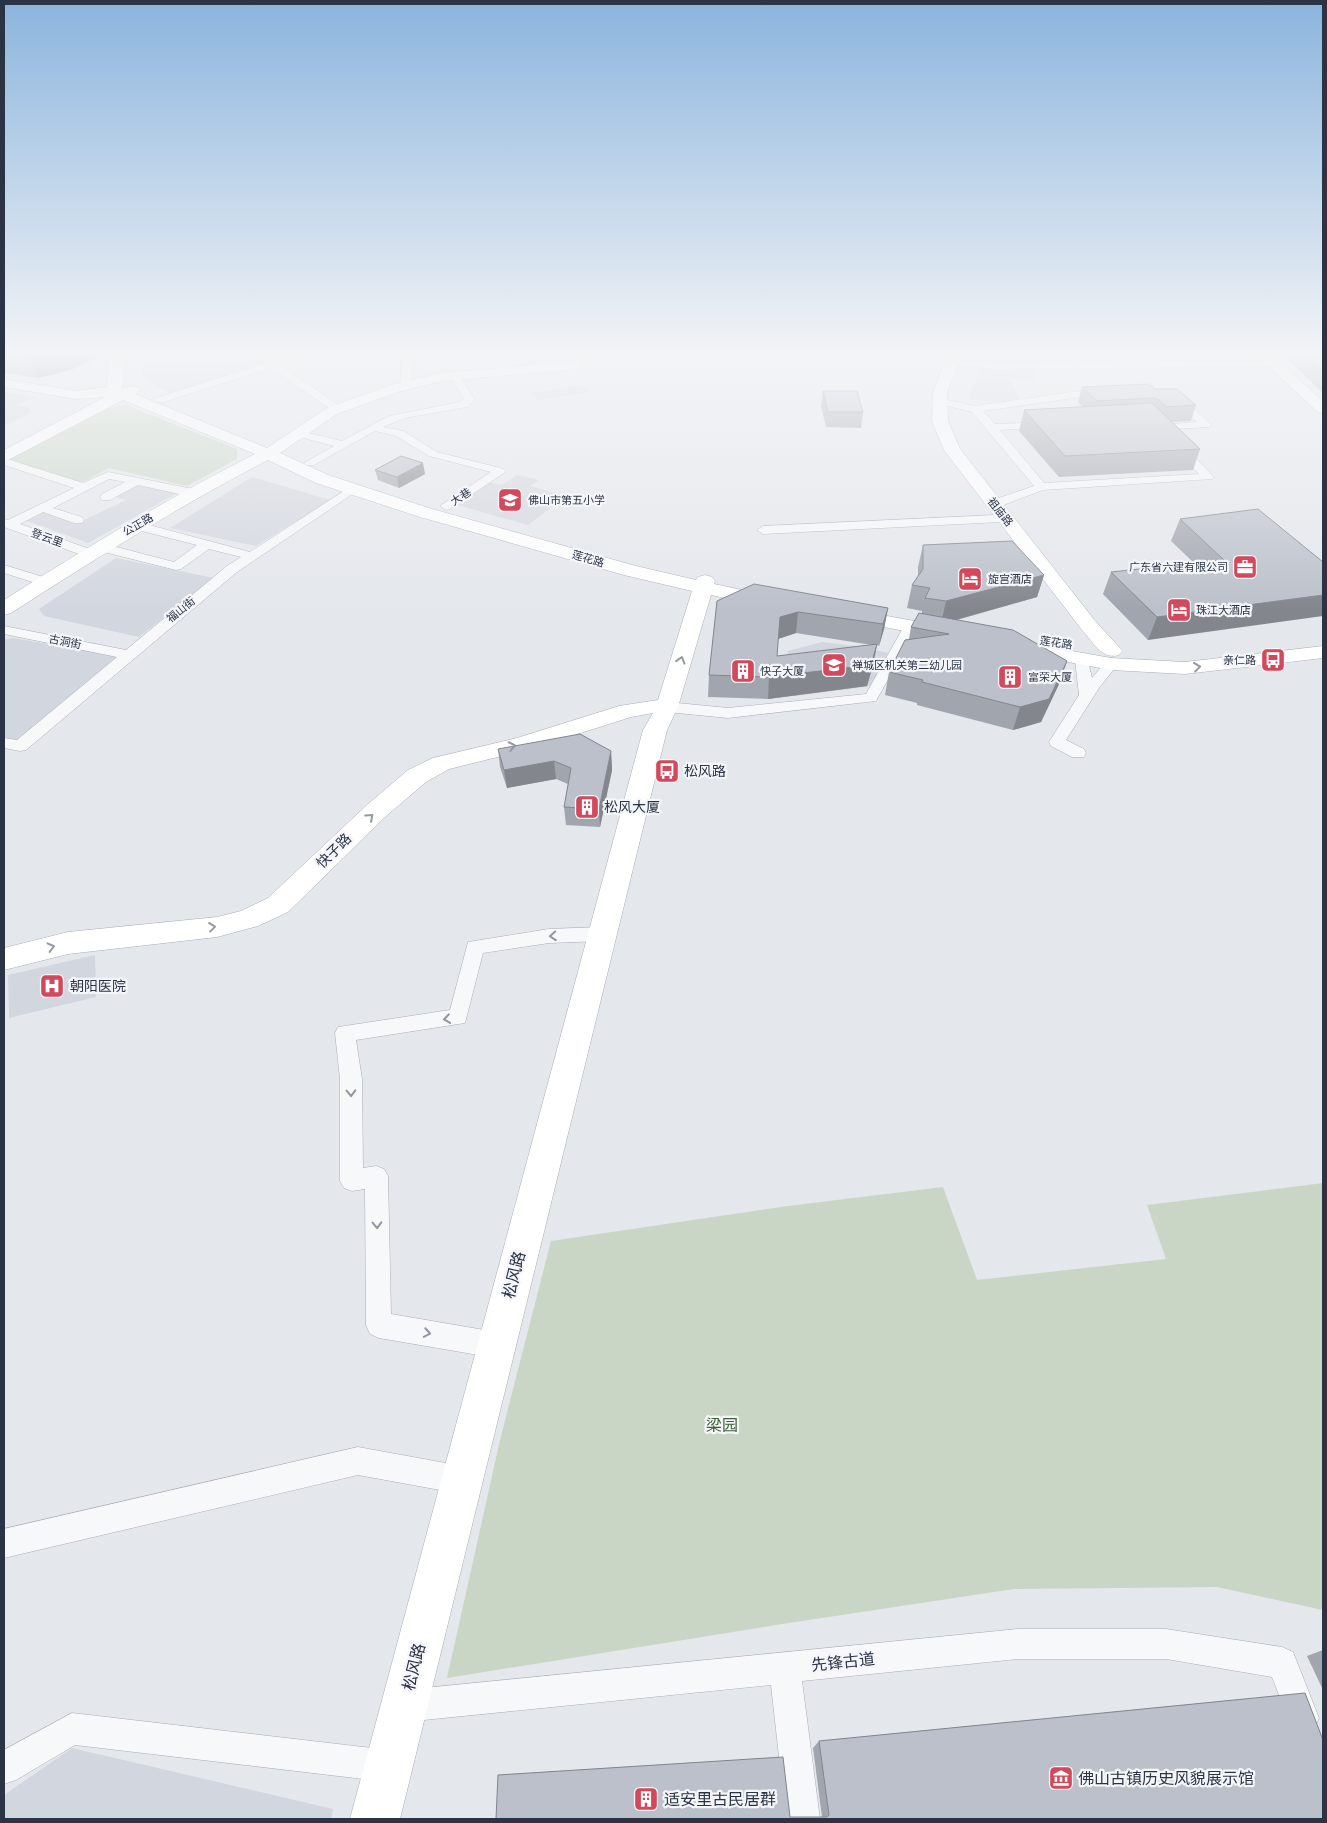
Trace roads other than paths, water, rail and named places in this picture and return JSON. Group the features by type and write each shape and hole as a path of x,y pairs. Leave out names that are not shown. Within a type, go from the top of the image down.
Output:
{"main road":[{"path":"4,450 26,439"},
{"path":"4,456 34,439"},
{"name":"莲花路","path":"244,439 272,451 696,583"},
{"name":"莲花路","path":"246,439 272,451 322,479 426,513 631,571 784,599"},
{"name":"公正路","path":"7,603 193,493 272,451 288,439"},
{"name":"祖庙路","path":"939,439 944,450 1089,626 1112,658"},
{"name":"祖庙路","path":"947,439 952,450 1034,566 1084,654"},
{"name":"松风路","path":"375,1819 658,714 696,583"},
{"path":"832,608 966,633 911,626 832,608"},
{"path":"1112,658 1180,654 1323,637"},
{"name":"莲花路","path":"999,639 1112,658"},
{"path":"1112,658 1185,668 1323,652"},
{"name":"快子路","path":"4,959 68,943 216,927 248,919 278,904 304,882 348,837 383,805 417,776 441,762 522,744 627,710 658,714"}],"street":[{"path":"320,439 344,445"},
{"path":"310,463 354,439"},
{"name":"大巷","path":"409,439 432,454 500,471 446,506"},
{"path":"1001,439 1041,487"},
{"path":"763,530 996,511 1041,487 1208,477 1170,439"},
{"path":"4,461 109,498 136,481"},
{"path":"6,524 108,475 193,493"},
{"name":"福山街","path":"4,743 20,746 232,569 353,489"},
{"path":"42,508 78,520"},
{"name":"登云里","path":"6,524 96,550 176,566 207,544"},
{"path":"138,526 251,556"},
{"path":"4,569 45,582"},
{"path":"658,714 728,713 871,698 911,626"},
{"name":"古洞街","path":"4,630 127,655"},
{"path":"1084,654 1087,696"},
{"path":"1078,753 1057,742 1112,658"},
{"path":"496,1345 379,1325 376,1176 352,1181 351,1079 345,1033 458,1017 475,947 549,936 601,934"},
{"path":"4,1544 358,1461 462,1480"},
{"name":"先锋古道","path":"404,1706 1018,1644 1166,1644 1282,1663 1313,1742"},
{"path":"784,1668 803,1819"},
{"path":"4,1768 72,1729 388,1766"}],"place":[{"name":"佛山市第五小学","path":"510,500"},
{"name":"广东省六建有限公司","path":"1245,567"},
{"name":"旋宫酒店","path":"970,579"},
{"name":"珠江大酒店","path":"1179,610"},
{"name":"亲仁路","path":"1273,660"},
{"name":"禅城区机关第二幼儿园","path":"834,665"},
{"name":"快子大厦","path":"743,671"},
{"name":"富荣大厦","path":"1010,677"},
{"name":"松风路","path":"667,771"},
{"name":"松风大厦","path":"587,807"},
{"name":"朝阳医院","path":"52,986"},
{"name":"佛山古镇历史风貌展示馆","path":"1061,1778"},
{"name":"适安里古民居群","path":"646,1799"}],"park label":[{"name":"梁园","path":"722,1425"}]}
